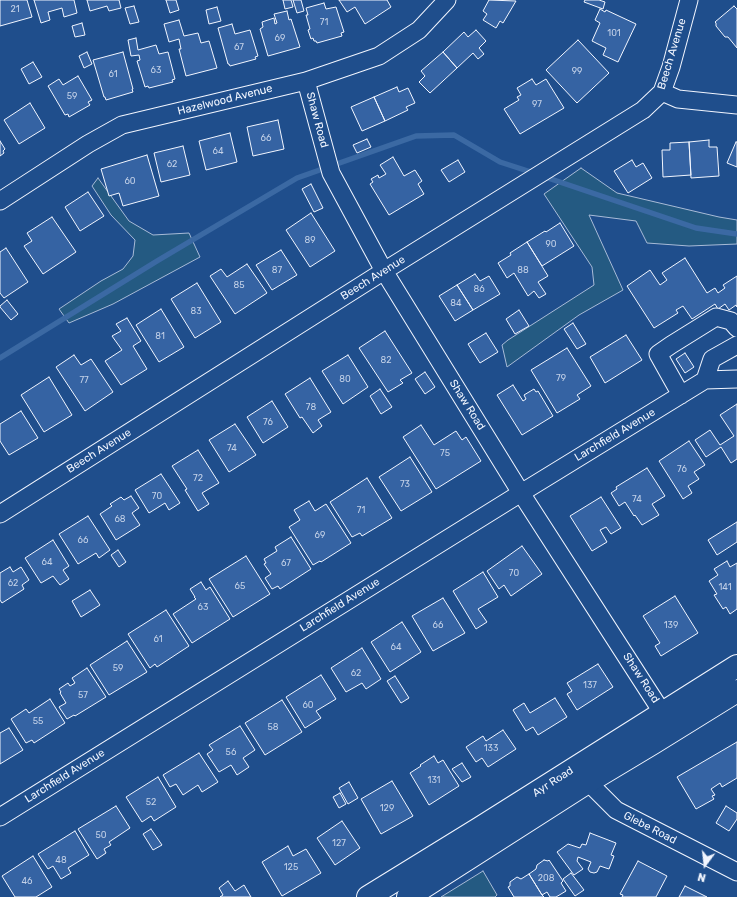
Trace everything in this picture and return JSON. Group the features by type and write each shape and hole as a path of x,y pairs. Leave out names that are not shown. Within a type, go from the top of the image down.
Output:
{"main road":[{"name":"Ayr Road","path":"408,897 583,774 668,721 716,678 737,666"},
{"name":"Ayr Road","path":"668,721 734,697"},
{"name":"Ayr Road","path":"368,897 480,828 583,774"}],"street":[{"name":"Hazelwood Avenue","path":"0,201 88,144 122,125 306,81 379,56 419,30 447,0"},
{"name":"Beech Avenue","path":"0,514 384,271 643,110 662,92 671,67 688,0"},
{"name":"Shaw Road","path":"306,81 331,173 384,271 521,492 668,721"},
{"path":"662,92 678,99 737,105"},
{"path":"681,395 658,354 716,317 732,321 737,328"},
{"path":"737,345 712,359 705,380 737,379"},
{"name":"Larchfield Avenue","path":"0,817 521,492 705,380"},
{"path":"716,678 734,697"},
{"name":"Glebe Road","path":"583,774 616,810 737,872"}],"shaded area":[{"path":"581,168 617,193 737,220 737,244 689,246 647,243 636,221 589,215 623,290 579,315 507,367 502,345 594,285 592,267 544,194"},
{"path":"98,178 129,221 153,235 189,233 200,257 113,304 69,323 59,309 101,281 123,269 133,256 135,240 111,215 92,186"},
{"path":"483,871 497,895 495,897 441,897"}],"building":[{"path":"0,0 27,0 32,17 0,26"},
{"path":"34,0 74,0 77,13 64,17 62,8 48,12 50,20 41,23"},
{"path":"87,0 119,0 121,8 109,11 107,6 90,11"},
{"path":"166,0 176,0 179,10 170,13"},
{"path":"283,0 291,0 293,7 285,9"},
{"path":"293,0 301,0 304,11 297,13"},
{"path":"339,0 387,0 391,7 365,24 355,7 347,12"},
{"path":"489,0 516,1 503,23 500,21 496,28 483,20 487,14 483,11"},
{"path":"585,0 599,0 605,2 603,9 584,2"},
{"path":"324,3 326,9 336,7 344,32 341,33 342,36 317,43 313,38 311,39 308,30 310,29 306,15 308,15 306,8"},
{"path":"134,6 139,22 130,24 125,8"},
{"path":"734,6 737,9 737,48 728,37 725,37 716,26 715,22"},
{"path":"217,7 221,21 209,24 206,10"},
{"path":"600,9 605,12 606,10 636,24 618,62 603,55 606,48 592,41 600,23 595,20"},
{"path":"287,11 300,47 268,56 260,29 263,27 262,22 274,18 275,24 277,23 274,14"},
{"path":"179,20 184,36 198,33 201,43 209,41 217,68 186,76 179,49 181,49 179,39 169,42 164,24"},
{"path":"82,23 85,35 75,37 72,26"},
{"path":"232,24 235,34 250,30 258,56 255,57 256,59 230,66 228,64 218,28"},
{"path":"476,30 486,41 479,48 484,54 478,59 473,53 457,68 443,52 464,32 468,37"},
{"path":"136,38 138,50 156,45 159,54 168,52 175,79 172,80 173,82 149,88 148,86 145,87 137,61 140,60 139,55 131,56 128,40"},
{"path":"578,40 609,73 577,103 546,70"},
{"path":"87,52 92,64 84,68 79,56"},
{"path":"123,52 133,92 106,100 93,60"},
{"path":"443,52 457,68 430,93 419,82 425,76 421,71"},
{"path":"33,62 42,77 29,84 21,69"},
{"path":"78,76 92,100 88,102 90,105 69,117 68,114 65,115 48,86 59,79 63,85"},
{"path":"532,79 536,85 546,79 564,108 520,134 504,109 519,100 517,97 521,95 517,88"},
{"path":"397,87 399,92 408,88 415,103 406,107 408,110 385,121 374,97"},
{"path":"374,97 385,121 362,131 351,107"},
{"path":"30,103 45,128 19,144 4,120"},
{"path":"278,120 284,149 253,156 247,127"},
{"path":"230,133 237,162 206,170 199,141"},
{"path":"367,139 371,147 357,153 353,145"},
{"path":"709,140 709,147 717,147 719,176 691,178 689,142"},
{"path":"0,141 5,149 3,151 4,153 0,156"},
{"path":"689,142 691,175 663,177 662,150 670,150 670,143"},
{"path":"737,142 737,167 727,163"},
{"path":"183,146 190,175 161,182 154,153"},
{"path":"147,155 159,196 123,206 119,193 109,196 101,169"},
{"path":"393,157 404,176 415,170 422,181 418,184 424,194 389,215 370,184 373,182 371,179 378,175 379,178 386,174 380,165"},
{"path":"458,160 465,172 449,182 441,170"},
{"path":"632,160 636,167 643,163 652,178 628,193 614,171"},
{"path":"311,184 323,208 314,212 302,189"},
{"path":"88,192 104,216 80,231 65,207"},
{"path":"311,213 335,251 310,267 286,230"},
{"path":"52,217 76,252 43,274 24,246 32,241 27,233"},
{"path":"560,223 574,246 542,266 527,242"},
{"path":"527,242 548,276 538,282 546,294 539,298 534,291 528,296 514,273 507,278 498,263"},
{"path":"6,248 28,282 4,298 0,293 0,252"},
{"path":"281,250 297,275 272,290 256,265"},
{"path":"685,258 707,293 715,288 718,293 725,288 723,285 737,276 737,307 736,305 729,310 725,304 718,309 715,304 692,319 683,306 676,310 678,313 654,328 627,286 650,270 660,285 667,280 662,273"},
{"path":"247,264 267,293 235,314 210,276 221,269 227,277"},
{"path":"475,274 480,281 489,276 500,294 473,310 457,285"},
{"path":"197,283 221,322 195,338 171,299"},
{"path":"457,285 473,310 455,321 439,296"},
{"path":"7,300 18,314 11,320 0,307"},
{"path":"161,309 184,347 159,362 136,325"},
{"path":"519,310 529,326 515,334 506,319"},
{"path":"127,318 141,341 133,346 147,369 121,385 105,361 122,350 112,336 121,331 116,324"},
{"path":"573,323 586,344 577,349 564,329"},
{"path":"385,331 412,373 400,380 403,383 388,392 359,348"},
{"path":"486,333 498,352 480,363 468,344"},
{"path":"626,335 642,360 605,383 590,357"},
{"path":"567,348 591,386 577,395 580,399 557,413 531,370"},
{"path":"685,353 694,367 685,373 676,359"},
{"path":"74,355 81,365 91,359 113,392 85,411 56,367"},
{"path":"348,355 368,387 343,404 322,371"},
{"path":"425,372 435,387 425,394 415,379"},
{"path":"49,377 72,415 44,432 21,395"},
{"path":"310,378 331,412 318,420 322,426 313,433 302,417 300,418 285,394"},
{"path":"513,385 523,401 526,399 524,395 534,389 536,392 538,391 553,416 522,435 497,395"},
{"path":"380,389 392,407 381,414 370,396"},
{"path":"272,401 288,427 263,443 247,417"},
{"path":"737,404 737,459 731,463 721,447 706,457 695,440 710,430 720,445 734,436 720,415"},
{"path":"21,411 38,438 9,455 0,441 0,424"},
{"path":"235,424 256,455 229,472 209,440"},
{"path":"421,425 434,445 456,431 462,440 466,437 481,461 436,489 403,437"},
{"path":"689,441 705,465 694,472 699,479 688,486 692,493 683,499 659,461"},
{"path":"198,450 219,483 202,493 209,504 198,511 185,490 187,489 172,466"},
{"path":"410,457 432,492 401,511 379,477"},
{"path":"647,468 665,496 652,504 659,515 642,525 625,502 619,506 611,493 617,489 616,487"},
{"path":"161,474 180,503 169,510 165,503 149,513 135,490"},
{"path":"367,478 392,518 362,536 360,533 352,537 330,502"},
{"path":"131,496 139,508 132,513 140,525 116,540 100,514 112,506 110,504 121,497 124,500"},
{"path":"601,497 621,528 611,534 606,527 600,530 607,542 592,551 570,516"},
{"path":"309,501 315,511 326,504 351,543 321,562 320,561 313,565 289,527 300,520 294,510"},
{"path":"88,516 110,550 99,558 96,553 78,564 59,534"},
{"path":"737,522 737,542 717,555 708,540"},
{"path":"291,537 311,569 280,589 278,586 272,589 265,578 271,574 264,564 266,563 264,559 277,551 275,547"},
{"path":"53,540 69,566 63,570 69,579 60,585 53,576 41,583 25,558"},
{"path":"522,546 542,574 511,596 504,585 499,589 487,571"},
{"path":"118,550 126,562 119,567 111,555"},
{"path":"246,556 270,594 233,617 209,579"},
{"path":"727,561 730,567 737,563 737,609 730,614 726,607 723,609 714,595 717,594 709,581 718,575 714,569"},
{"path":"10,567 13,572 21,567 29,580 22,585 24,589 2,603 0,600 0,573"},
{"path":"483,572 498,597 478,609 487,622 476,629 453,591"},
{"path":"201,582 206,590 210,587 230,619 192,643 173,614 196,599 190,589"},
{"path":"90,590 100,605 81,617 72,601"},
{"path":"675,596 698,633 661,656 655,646 660,643 643,616"},
{"path":"443,598 465,633 433,651 412,616"},
{"path":"166,610 189,646 157,667 155,664 150,668 128,634"},
{"path":"402,622 421,652 390,672 371,642"},
{"path":"127,641 147,672 109,695 90,665"},
{"path":"362,648 381,679 366,689 362,683 346,692 331,668"},
{"path":"598,664 613,687 577,710 567,694 572,691 567,683"},
{"path":"87,668 106,697 75,716 74,715 67,719 59,707 66,703 59,689 68,683 70,686 75,683 72,678"},
{"path":"321,675 336,699 316,711 321,718 305,728 286,697"},
{"path":"395,676 409,698 401,703 387,681"},
{"path":"555,698 567,717 538,735 533,727 526,731 513,710 524,703 530,713"},
{"path":"50,699 65,723 34,743 32,740 26,743 11,719 26,709 29,713"},
{"path":"282,700 302,732 265,755 245,723"},
{"path":"240,726 255,750 243,758 249,767 237,775 231,765 219,772 207,754 213,750 209,745"},
{"path":"9,728 23,750 0,764 0,733"},
{"path":"503,730 516,749 488,767 482,758 476,762 466,747 483,736 486,741"},
{"path":"737,742 737,778 722,787 720,783 711,789 715,795 712,796 714,799 696,809 677,777"},
{"path":"199,753 218,782 202,792 198,785 183,795 176,784 170,787 163,775"},
{"path":"434,756 438,763 443,760 459,786 429,805 410,773"},
{"path":"462,763 471,777 462,782 452,769"},
{"path":"158,777 176,807 154,821 151,816 142,822 126,797"},
{"path":"392,781 413,816 381,834 361,799"},
{"path":"349,782 358,798 348,804 339,788"},
{"path":"340,793 346,804 339,808 333,797"},
{"path":"116,806 130,828 109,842 111,845 104,849 106,853 97,859 78,829"},
{"path":"726,806 737,813 737,819 729,831 716,823"},
{"path":"342,821 360,848 335,865 317,838"},
{"path":"151,829 162,845 153,850 143,834"},
{"path":"75,831 89,855 68,868 71,873 61,879 53,866 48,869 38,854"},
{"path":"590,833 616,843 611,855 614,856 609,869 600,866 597,872 594,873 590,872 588,869 591,862 578,857 577,861 583,869 574,875 557,852 568,844 580,848 582,844 586,845"},
{"path":"288,846 293,856 306,849 321,873 282,896 262,862"},
{"path":"33,856 52,887 36,897 15,897 2,876"},
{"path":"544,860 549,860 563,881 561,883 566,891 556,897 550,897 547,892 542,895 529,874"},
{"path":"638,861 667,876 656,897 622,897 623,895 620,894"},
{"path":"571,873 584,890 575,896 563,879"},
{"path":"529,874 544,897 514,897 508,887 510,886 510,882 517,877 521,879"},
{"path":"228,881 235,891 244,885 251,897 220,897 223,895 219,888"},
{"path":"685,886 707,897 679,897"}],"waterway":[{"path":"0,358 157,261 297,178 416,136 454,135 500,162 534,173"},
{"path":"542,176 696,228 737,234"}]}
